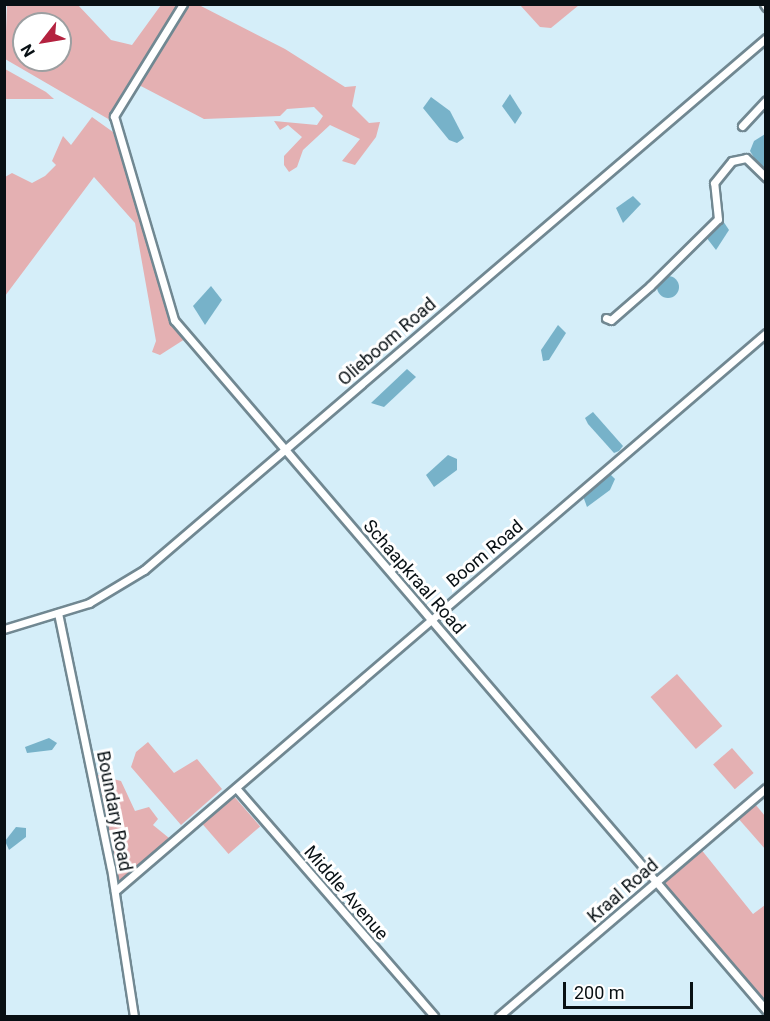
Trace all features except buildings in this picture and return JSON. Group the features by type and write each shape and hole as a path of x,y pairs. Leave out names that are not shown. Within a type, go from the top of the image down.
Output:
{"street":[{"name":"Schaapkraal Road","path":"183,4 118,104 115,123 170,312 765,1010"},
{"name":"Olieboom Road","path":"4,629 58,613 124,584 765,38"},
{"path":"742,126 765,100"},
{"path":"606,318 611,320 650,286 719,218 713,185 732,161 746,158 765,177"},
{"name":"Boom Road","path":"115,891 765,333"},
{"name":"Boundary Road","path":"58,613 115,891 134,1017"},
{"name":"Middle Avenue","path":"236,788 434,1017"},
{"name":"Kraal Road","path":"499,1017 765,788"}],"shaded area":[{"path":"7,5 78,5 111,40 132,45 161,5 179,5 122,93 110,120 27,72 72,72 72,12 12,12 12,63 5,59"},
{"path":"187,5 199,5 285,49 345,87 356,86 352,106 369,123 380,122 376,137 355,165 342,161 360,139 330,125 303,150 297,167 289,172 284,165 284,156 302,137 288,125 280,130 274,121 317,125 323,116 314,107 287,109 280,116 204,119 137,84"},
{"path":"520,5 579,5 551,28 540,27"},
{"path":"5,69 46,92 54,99 5,99"},
{"path":"92,117 113,132 172,321 185,339 160,355 152,352 156,341 135,223 94,177 5,296 5,177 12,173 32,183 45,176 56,165 52,161 63,136 71,145"},
{"path":"677,674 722,726 696,749 651,697"},
{"path":"148,742 174,773 197,759 222,789 181,825 131,767 136,752"},
{"path":"732,748 754,773 735,789 713,764"},
{"path":"94,774 121,781 135,811 149,807 158,819 153,825 169,838 121,882 115,881"},
{"path":"232,794 260,826 229,854 200,822"},
{"path":"755,804 765,816 765,849 737,817"},
{"path":"700,848 753,914 765,905 765,1005 662,885 663,879"}],"water":[{"path":"510,94 522,113 515,124 502,106"},
{"path":"431,97 450,111 464,138 457,143 449,140 423,108"},
{"path":"765,134 765,176 750,151 754,141"},
{"path":"633,196 641,204 623,223 616,208"},
{"path":"723,221 729,230 716,250 706,237"},
{"path":"668,276 676,279 679,287 676,295 668,298 660,295 657,287 660,279"},
{"path":"211,286 222,300 205,325 193,306"},
{"path":"558,325 566,333 549,360 543,361 541,350"},
{"path":"407,369 416,377 384,407 371,403"},
{"path":"593,412 623,446 619,451 614,453 588,424 585,418"},
{"path":"448,455 457,459 457,470 434,487 426,475"},
{"path":"610,474 615,479 610,490 587,507 583,496"},
{"path":"49,738 57,743 52,750 27,753 25,747"},
{"path":"16,827 26,828 26,837 9,850 5,841"}]}
